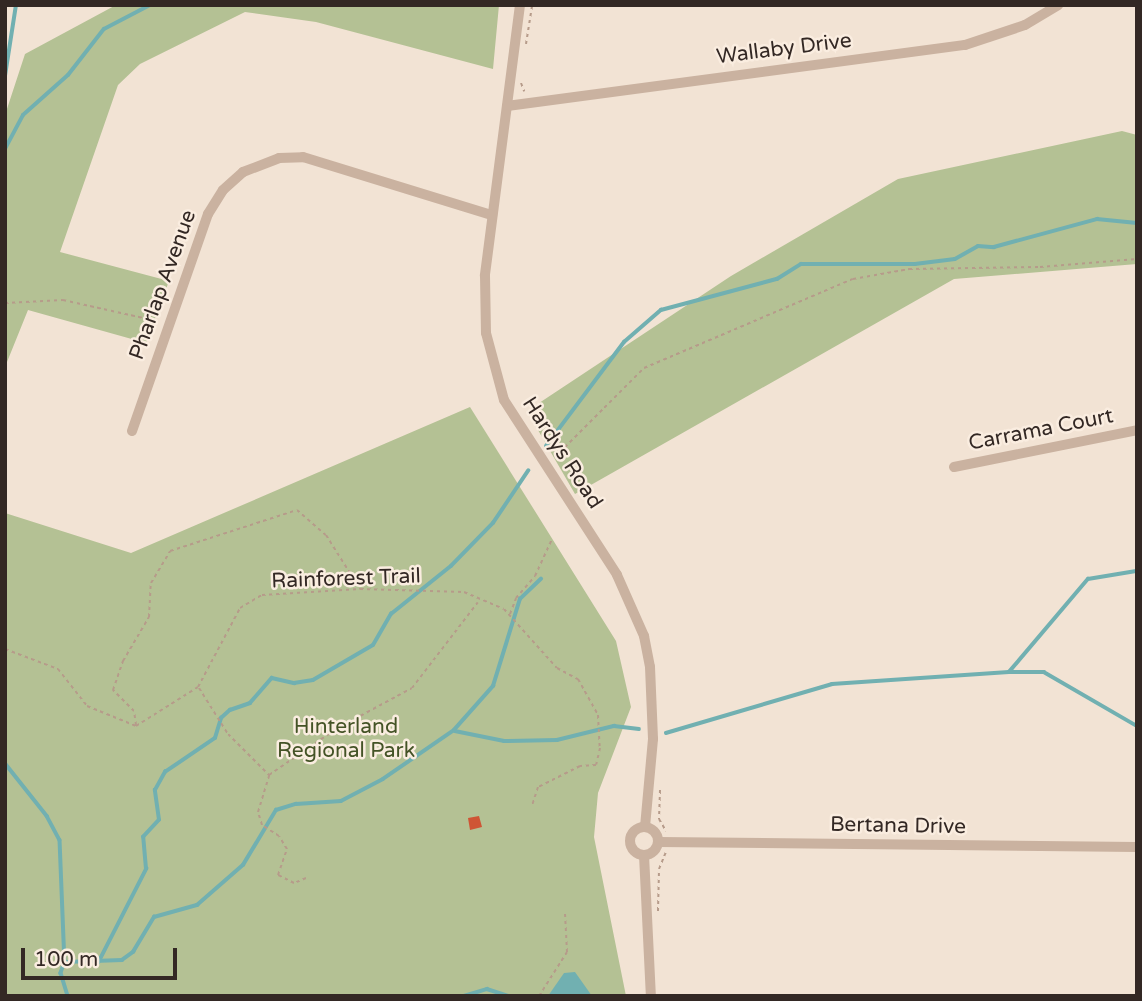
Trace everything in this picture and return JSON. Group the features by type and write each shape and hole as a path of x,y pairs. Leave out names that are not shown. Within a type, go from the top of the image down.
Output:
{"street":[{"name":"Hardys Road","path":"520,5 492,215 483,306 486,333 504,400 617,575 644,636 650,667 653,739 645,827"},
{"name":"Wallaby Drive","path":"507,106 965,45 1025,25 1058,5"},
{"name":"Pharlap Avenue","path":"132,430 214,201 243,172 265,162 290,157 319,161 462,209 492,215"},
{"name":"Carrama Court","path":"954,467 1137,430"},
{"path":"645,827 656,834 659,842 654,852 644,855 634,851 630,842 634,831 645,827"},
{"name":"Bertana Drive","path":"659,842 1137,847"},
{"path":"644,855 651,996"}],"path":[{"path":"544,465 644,368 713,341 813,293 875,274 909,268 1040,267 1137,259"},
{"path":"5,303 63,300 169,324"},
{"path":"5,649 58,669 87,706 136,726 134,711 113,690 123,661 149,617 151,583 170,551 297,510 327,535 360,589"},
{"path":"532,806 538,787 580,766 596,765 600,748 598,715 578,679 557,668 509,615 516,598 535,576 552,539"},
{"name":"Rainforest Trail","path":"136,726 198,687 240,608 262,595 360,589 464,592 509,615"},
{"path":"306,878 294,883 278,875 287,849 279,836 262,825 258,812 269,775 336,729 412,688 479,601"},
{"path":"198,687 228,734 269,775"},
{"path":"660,789 660,825 674,834"},
{"path":"658,924 660,862 673,850"},
{"path":"539,996 567,951 565,914"}],"green space":[{"path":"116,5 499,5 493,69 316,22 245,12 140,64 118,85 60,252 169,281 146,343 28,310 5,367 5,115 25,54"},
{"path":"1122,131 1137,135 1137,264 954,279 575,494 527,411 731,276 898,179"},
{"name":"Hinterland Regional Park","path":"470,407 616,641 631,707 598,793 594,837 626,996 5,996 5,513 131,553"}],"water":[{"path":"575,972 592,996 548,996 564,973"}],"building":[{"path":"479,816 482,827 470,830 468,818"}],"waterway":[{"path":"5,76 16,5"},
{"path":"5,149 23,115 68,75 104,29 150,5"},
{"path":"546,446 624,342 661,310 777,279 801,264 915,264 955,259 978,246 994,247 1097,219 1137,223"},
{"path":"98,963 146,869 143,837 159,820 155,790 165,772 215,738 221,718 230,710 250,703 272,678 294,683 313,680 373,645 391,614 451,566 493,523 528,471"},
{"path":"1009,672 1088,579 1137,571"},
{"path":"65,962 122,960 133,952 154,917 197,905 243,865 276,810 296,804 341,801 383,779 454,730 493,686 520,599 541,579"},
{"path":"666,733 832,684 1009,672 1044,672 1137,726"},
{"path":"455,731 504,741 557,740 614,726 639,729"},
{"path":"5,763 47,816 60,840 65,962 61,973 68,996"},
{"path":"464,996 487,989 508,996"}]}
